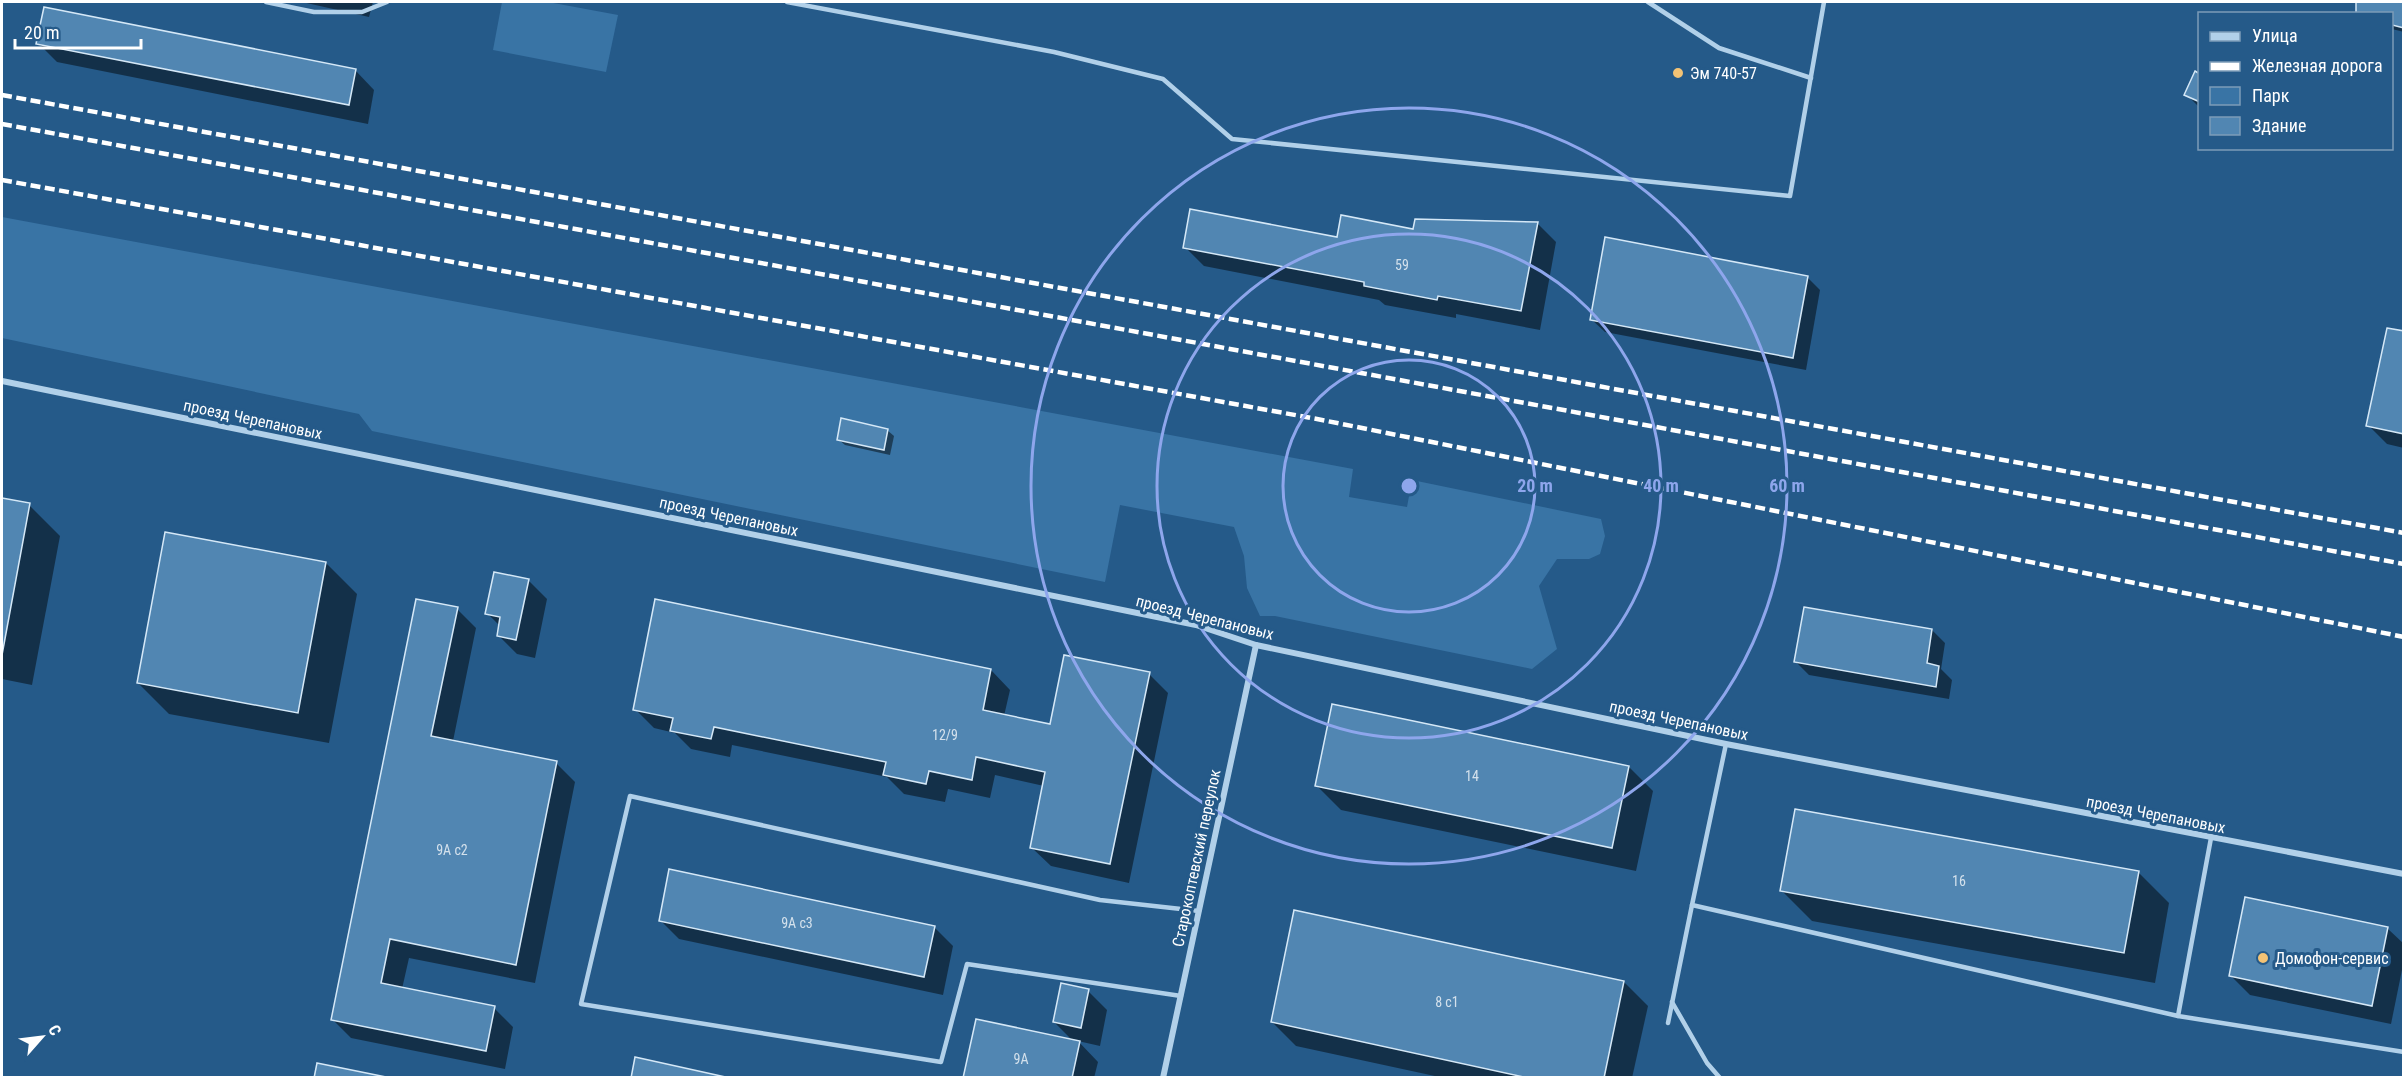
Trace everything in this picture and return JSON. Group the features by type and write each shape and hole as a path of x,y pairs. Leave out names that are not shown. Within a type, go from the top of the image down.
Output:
{"street":[{"name":"проезд Черепановых","path":"2,381 1196,626 1256,645 1726,744 2403,874"},
{"name":"Старокоптевский переулок","path":"1163,1077 1256,645"}],"lane":[{"path":"266,2 314,12 362,12 387,2"},
{"path":"787,2 1054,52 1162,79 1232,139 1790,196 1824,2"},
{"path":"1648,2 1719,48 1811,78"},
{"path":"1668,1023 1726,744"},
{"path":"1181,996 967,964 941,1062 581,1004 630,796 1100,900 1199,911"},
{"path":"2178,1016 2211,838"},
{"path":"1692,905 2178,1016 2403,1052"},
{"path":"1672,1002 1707,1063 1720,1077"}],"green space":[{"path":"502,2 548,2 618,15 606,72 493,50"},
{"path":"2,217 1353,469 1349,497 1407,507 1412,480 1601,519 1605,536 1600,554 1589,559 1557,559 1539,586 1557,649 1532,669 1275,616 1260,616 1247,588 1244,556 1234,527 1120,505 1105,582 372,431 359,414 2,338"}],"building":[{"path":"2356,2 2404,2 2404,28 2393,25 2393,12 2356,12"},
{"path":"44,7 356,69 349,105 36,44"},
{"path":"2195,71 2198,73 2198,101 2184,95"},
{"path":"1190,209 1337,237 1341,215 1413,229 1415,219 1538,222 1521,311 1438,296 1437,300 1364,286 1364,282 1183,248"},
{"path":"1605,237 1808,276 1793,358 1590,320"},
{"path":"2387,328 2404,331 2404,434 2366,426"},
{"path":"841,418 888,429 884,450 837,440"},
{"path":"2,498 30,503 2,655"},
{"path":"165,532 326,562 298,713 137,683"},
{"path":"494,572 529,579 516,640 497,636 500,617 485,614"},
{"path":"416,599 458,607 431,736 557,761 516,965 390,939 381,983 495,1006 486,1051 331,1020"},
{"path":"655,599 991,669 983,710 1050,724 1064,655 1150,672 1110,864 1030,848 1045,772 976,757 972,780 929,771 926,784 883,775 886,762 714,727 711,739 670,731 673,718 633,710"},
{"path":"1804,607 1932,629 1927,663 1939,666 1936,687 1794,662"},
{"path":"1332,704 1629,766 1612,848 1315,786"},
{"path":"1795,809 2139,871 2124,953 1780,891"},
{"path":"669,869 935,926 924,977 659,921"},
{"path":"2245,897 2388,927 2372,1006 2229,976"},
{"path":"1294,910 1624,981 1604,1078 1528,1078 1271,1022"},
{"path":"1061,983 1089,989 1081,1028 1053,1022"},
{"path":"976,1019 1080,1041 1072,1078 963,1078"},
{"path":"635,1057 730,1078 631,1078"},
{"path":"317,1063 391,1078 314,1078"}],"railway":[{"path":"2,95 2404,533"},
{"path":"2,124 2404,564"},
{"path":"2,180 1317,419 2404,637"}],"place":[{"name":"Эм 740-57","path":"1678,73"},
{"name":"Домофон-сервис","path":"2263,958"}]}
